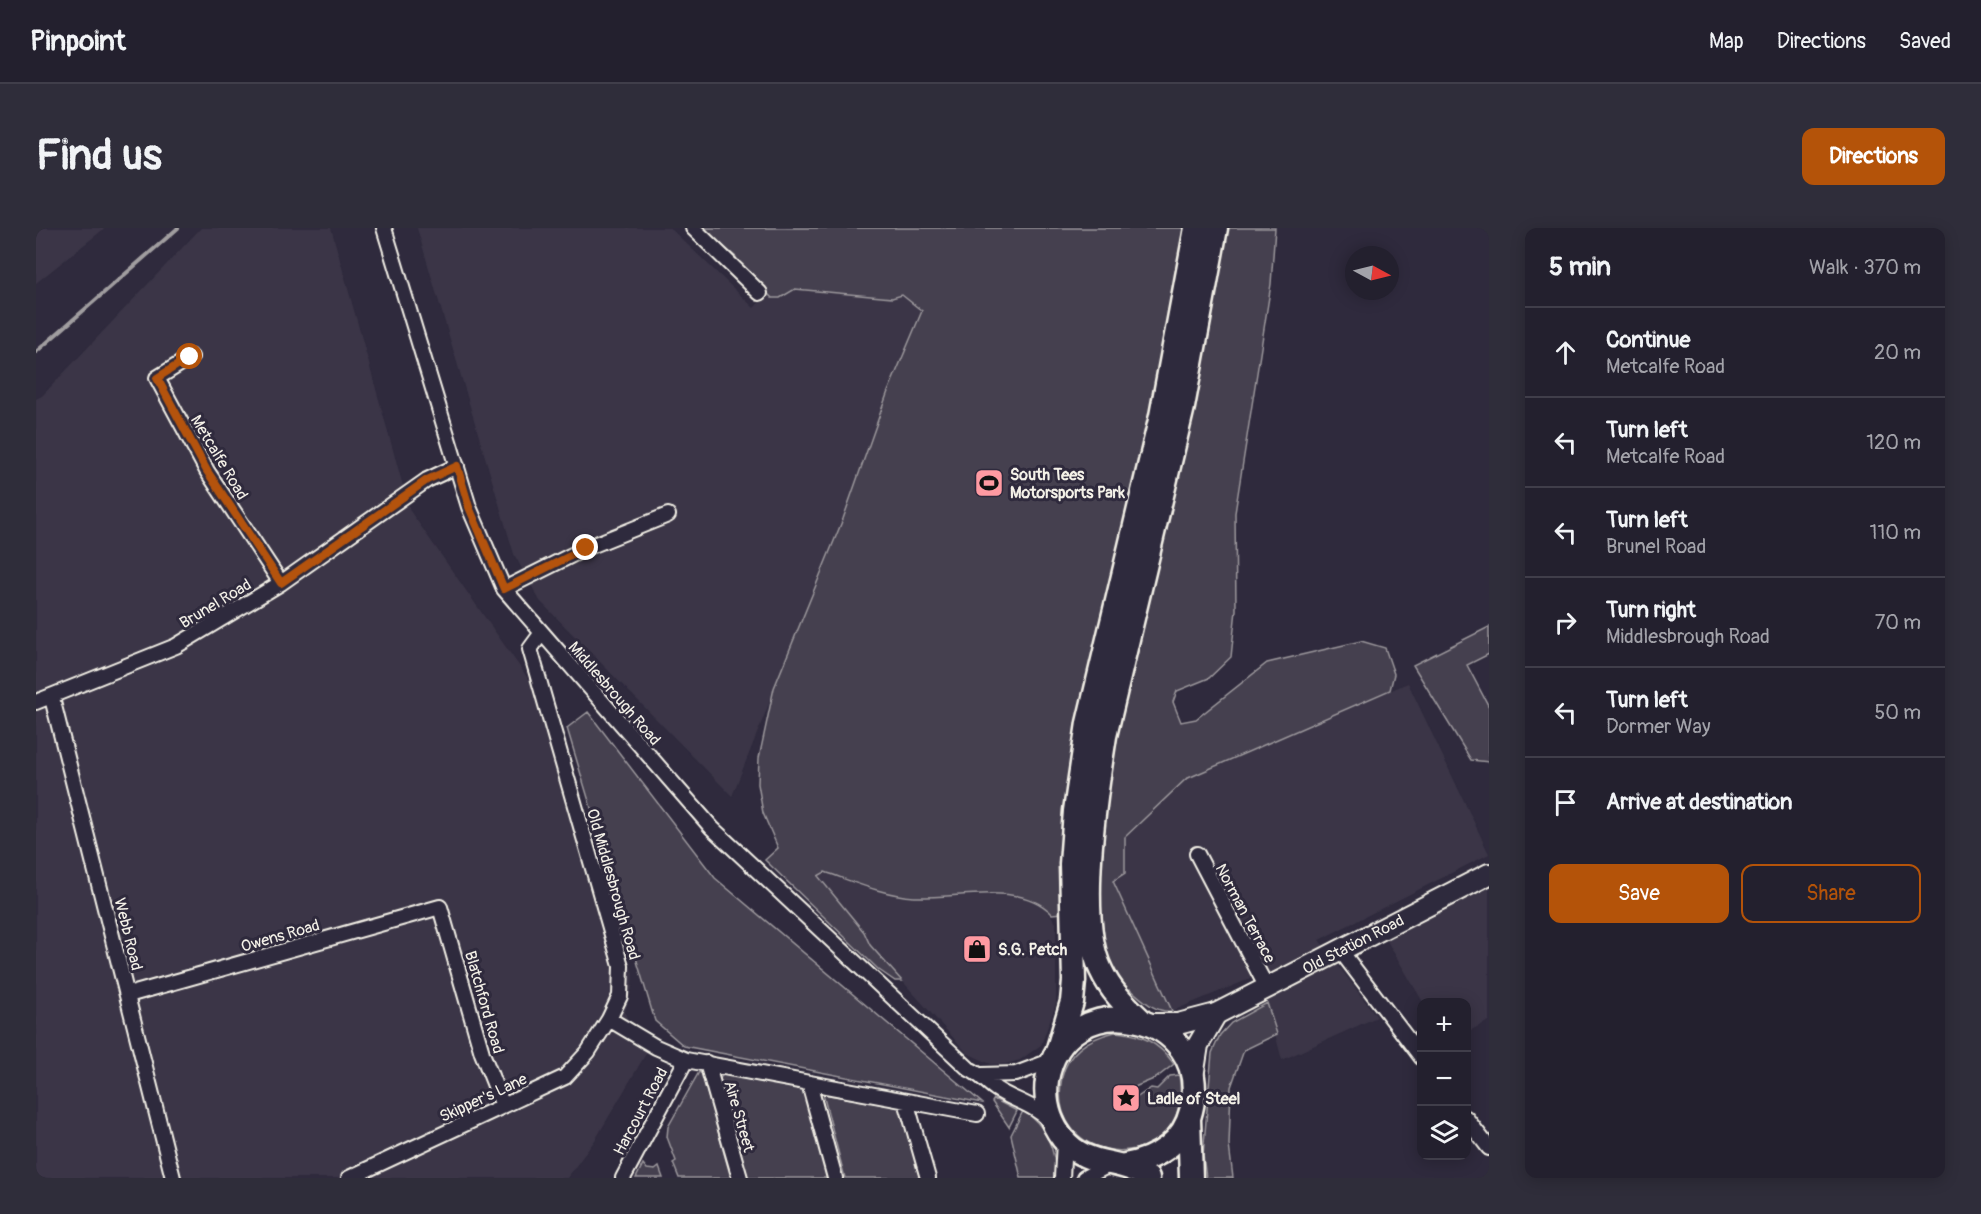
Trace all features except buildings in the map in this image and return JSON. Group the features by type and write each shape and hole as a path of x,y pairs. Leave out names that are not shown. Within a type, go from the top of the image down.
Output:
{"highway":[{"path":"1148,1178 1117,1165 1078,1153 1059,1133 1048,1107 1046,1089 1072,1002 1074,981 1071,864 1082,755 1163,405 1196,228"},
{"path":"1191,1178 1189,1119 1194,1098 1193,1077 1188,1060 1178,1046 1166,1033 1146,1022 1113,991 1100,969 1092,940 1092,839 1106,736 1183,407 1216,228"},
{"path":"1055,1056 1069,1037 1085,1026 1103,1019 1122,1017 1146,1022"},
{"path":"1117,1165 1145,1161 1164,1151 1179,1137 1189,1119"}],"main road":[{"name":"Old Station Road","path":"1146,1022 1178,1024 1216,1014 1489,874"},
{"path":"1193,1077 1195,1053 1216,1014"}],"street":[{"name":"Middlesbrough Road","path":"384,228 469,507 504,589 712,828 759,875 961,1061 982,1075 996,1089 1036,1109 1059,1133"},
{"path":"693,228 760,293"},
{"name":"Metcalfe Road","path":"190,357 157,378 207,471 281,583"},
{"name":"Brunel Road","path":"36,702 52,698 176,646 281,583 427,480 457,466"},
{"path":"504,589 586,548 668,515"},
{"name":"Old Middlesbrough Road","path":"541,634 530,649 621,966 620,996 609,1019"},
{"name":"Webb Road","path":"52,698 173,1178"},
{"name":"Norman Terrace","path":"1197,854 1267,988"},
{"name":"Owens Road","path":"128,995 440,907"},
{"name":"Blatchford Road","path":"440,907 482,1053 503,1106"},
{"path":"1340,951 1417,1052"},
{"path":"609,1019 656,1047 686,1060 977,1114"},
{"name":"Skipper's Lane","path":"349,1178 565,1077 588,1052 609,1019"},
{"path":"982,1075 1016,1074 1055,1056"},
{"name":"Harcourt Road","path":"623,1178 686,1060"},
{"name":"Aire Street","path":"708,1063 740,1178"},
{"path":"809,1083 835,1178"},
{"path":"906,1101 928,1178"},
{"path":"1471,1123 1489,1148"},
{"path":"1059,1133 1062,1178"},
{"path":"1084,1178 1117,1165"}],"shaded area":[{"path":"36,228 105,228 36,283"},
{"path":"201,228 331,228 410,511 553,714 633,973 632,988 625,1012 628,1021 654,1040 595,1140 567,1178 36,1178 36,399 42,396"},
{"path":"417,228 670,228 754,308 773,288 907,287 925,305 887,394 843,519 732,796 540,601 514,554"},
{"path":"702,228 1188,228 1063,913 1052,914 1039,904 1023,897 1006,894 902,896 825,872 818,876 864,932 870,945 902,981 895,981 879,970 765,860 778,848 763,813 758,784 759,758 774,688 843,519 887,394 922,311 902,295 892,298 795,289 780,298 772,298 736,261 736,257"},
{"path":"1225,228 1275,228 1271,284 1235,513 1236,610 1231,657 1209,678 1177,691 1173,702 1181,722 1196,719 1267,663 1361,641 1385,648 1394,674 1390,690 1186,779 1125,837 1125,873 1113,881 1172,1011 1166,1011 1149,1004 1130,989 1125,991 1107,964 1101,943 1098,917 1099,857 1113,747"},
{"path":"1489,627 1489,654 1467,665 1489,707 1489,762 1471,760 1413,665"},
{"path":"1408,683 1489,854 1319,940 1377,1017 1282,1060 1267,1003 1264,973 1172,1011 1113,881 1125,873 1125,837 1186,779"},
{"path":"588,712 715,878 982,1103 684,1046 655,1021 567,728"},
{"path":"825,872 880,891 914,897 1017,894 1027,896 1045,907 1056,923 1056,1004 1041,1045 1020,1060 1006,1064 991,1064 967,1053 870,945 864,932 818,876"},
{"path":"1489,887 1489,1021 1471,1030 1471,998 1421,998 1386,939"},
{"path":"1267,1003 1277,1034 1244,1050 1231,1087 1229,1145 1233,1178 1206,1178 1203,1155 1212,1053 1220,1035 1231,1023"},
{"path":"1115,1032 1148,1040 1162,1050 1174,1064 1156,1078 1137,1086 1122,1097 1123,1103 1130,1102 1151,1088 1157,1089 1170,1076 1179,1075 1178,1109 1165,1132 1144,1146 1120,1151 1095,1146 1075,1132 1062,1109 1062,1077 1069,1060 1089,1042"},
{"path":"699,1072 702,1074 731,1178 679,1178 673,1163 676,1161 667,1137 668,1127"},
{"path":"725,1073 808,1090 832,1178 748,1178 721,1085 720,1078"},
{"path":"823,1094 904,1108 924,1178 845,1178"},
{"path":"994,1099 1017,1111 1009,1127 992,1102"},
{"path":"1023,1111 1044,1131 1052,1149 1056,1178 1021,1178 1011,1135"},
{"path":"643,1164 647,1169 655,1170 659,1167 663,1178 636,1178"}],"waterway":[{"path":"36,352 178,228"}],"place":[{"name":"South Tees Motorsports Park","path":"989,483"},
{"name":"S.G. Petch","path":"977,949"},
{"name":"Ladle of Steel","path":"1126,1098"}],"route":[{"path":"190,357 157,378 207,471 281,583 427,480 457,466 469,507 504,589 586,548"}]}
